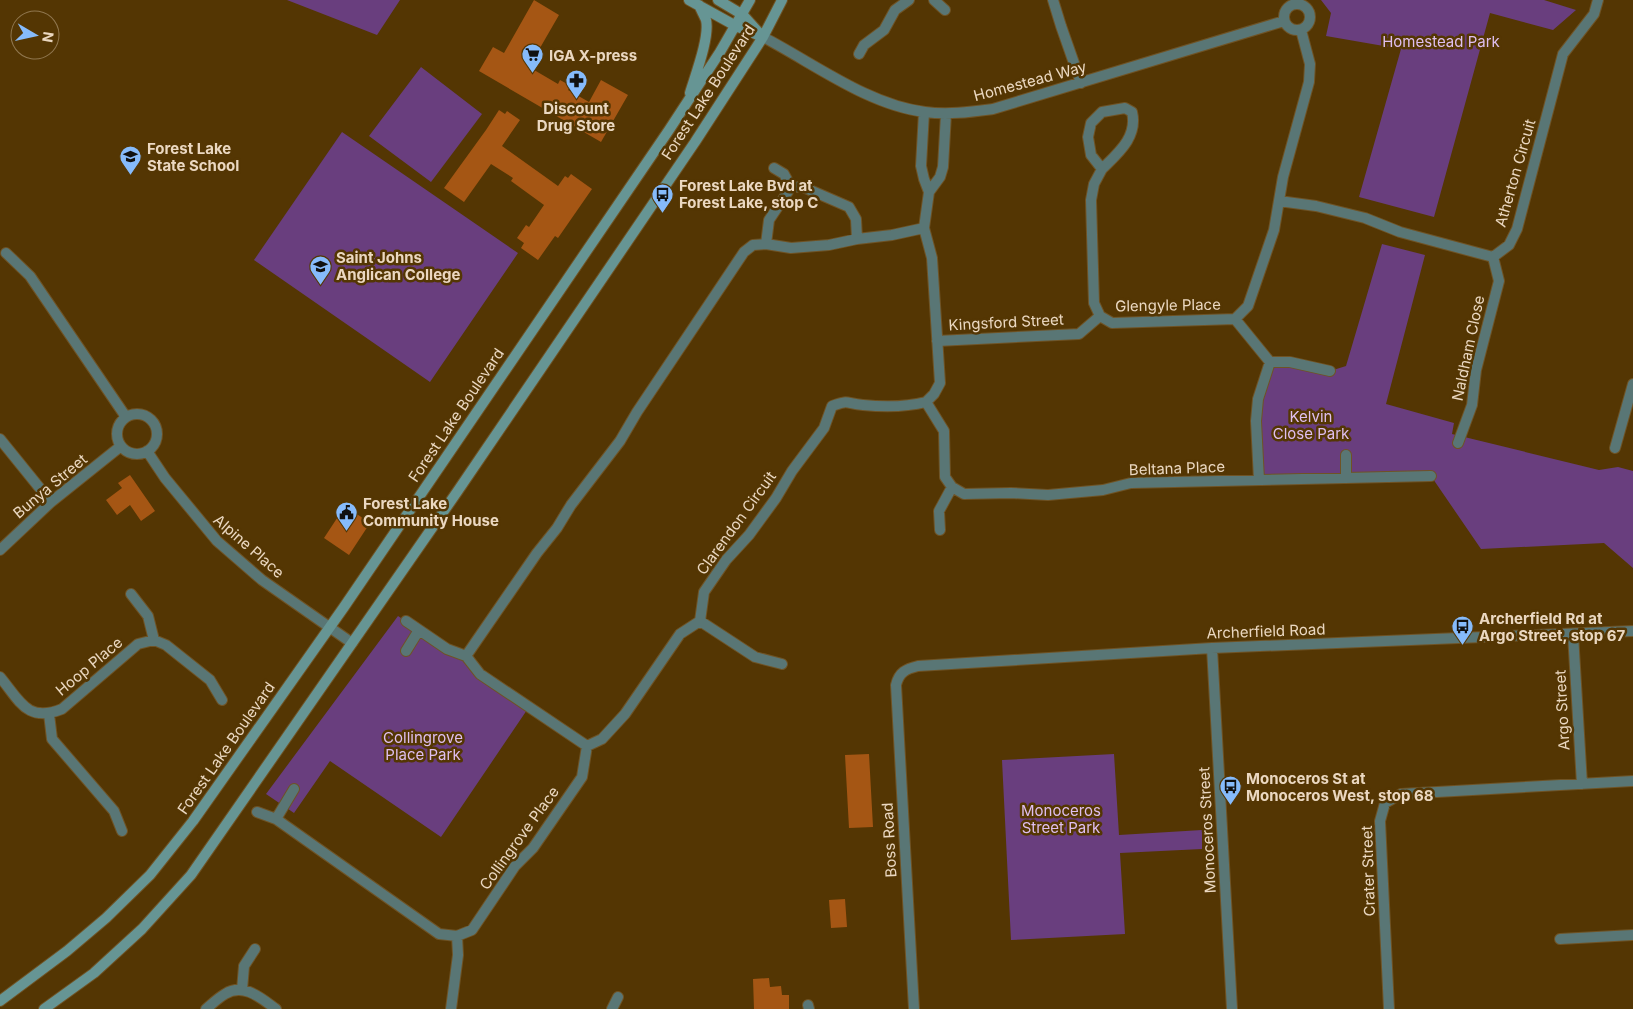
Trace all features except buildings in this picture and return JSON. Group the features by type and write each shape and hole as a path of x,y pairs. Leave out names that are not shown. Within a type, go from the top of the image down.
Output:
{"main road":[{"path":"690,0 736,26 762,37"},
{"path":"718,0 743,15 762,37"},
{"name":"Forest Lake Boulevard","path":"0,1001 67,951 106,918 150,875 193,820 330,627 686,105 743,15 750,0"},
{"name":"Forest Lake Boulevard","path":"44,1009 94,973 142,929 191,875 457,492 695,142 762,37 782,0"},
{"path":"686,105 700,59 706,29 706,20 700,5"}],"street":[{"path":"859,54 864,44 884,30 895,10 909,0"},
{"path":"934,0 945,10"},
{"path":"1053,0 1081,82"},
{"name":"Atherton Circuit","path":"1493,257 1509,245 1517,229 1563,54 1594,14 1598,0"},
{"path":"1302,2 1309,9 1311,18 1307,27 1301,30 1291,29 1284,21 1284,12 1290,5 1302,2"},
{"name":"Homestead Way","path":"762,37 866,94 900,107 946,114 993,109 1284,21"},
{"name":"Glengyle Place","path":"1102,169 1091,155 1088,136 1091,123 1102,112 1125,108 1132,112 1134,122 1130,136 1127,143 1102,169 1094,184 1091,200 1094,303 1100,316 1112,323 1235,319 1248,306 1274,230 1283,177 1309,82 1310,64 1301,30"},
{"path":"924,112 921,166 929,192"},
{"path":"940,530 939,511 952,487 946,477 944,431 926,402 934,394 940,383 932,258 924,228 929,192 940,177 943,167 946,114"},
{"path":"774,168 784,174 791,187"},
{"path":"791,187 802,186 849,207 856,219 857,239"},
{"path":"766,244 769,220 791,187"},
{"path":"1279,201 1316,206 1365,218 1400,232 1493,257"},
{"path":"466,656 537,553 558,528 571,505 620,441 637,412 744,252 753,245 766,244 791,248 829,245 924,228"},
{"path":"6,253 30,276 126,417"},
{"name":"Naldham Close","path":"1458,443 1472,404 1476,370 1499,281 1493,257"},
{"name":"Kingsford Street","path":"937,341 1078,334 1100,316"},
{"path":"1235,319 1270,362"},
{"path":"1270,362 1290,362 1330,371"},
{"path":"1259,480 1256,421 1258,399 1270,362"},
{"path":"1615,448 1633,384"},
{"name":"Clarendon Circuit","path":"700,621 704,592 726,560 749,535 776,498 792,471 824,428 832,406 845,401 861,405 913,405 926,402"},
{"path":"140,414 149,418 154,423 157,433 156,440 147,451 141,454 133,454 121,446 117,432 119,425 126,417 140,414"},
{"path":"0,439 51,502"},
{"name":"Bunya Street","path":"0,550 51,502 121,446"},
{"name":"Alpine Place","path":"147,451 165,478 216,541 262,580 352,643"},
{"path":"1346,455 1346,478"},
{"name":"Beltana Place","path":"952,487 964,494 1011,493 1048,495 1103,490 1131,483 1431,476"},
{"path":"131,594 148,616 154,640 166,645 210,680 222,700"},
{"path":"406,621 447,650 466,656 480,674 587,746 602,739 625,714 680,634 700,621 754,657 782,664"},
{"path":"406,651 419,630"},
{"name":"Archerfield Road","path":"902,672 918,666 1212,648 1633,631"},
{"name":"Argo Street","path":"1573,634 1582,784"},
{"name":"Hoop Place","path":"0,678 25,707 35,714 49,714 62,709 138,644 154,640"},
{"name":"Monoceros Street","path":"1212,648 1232,1009"},
{"name":"Boss Road","path":"902,672 898,677 896,685 914,1009"},
{"path":"49,714 52,739 114,811 122,831"},
{"name":"Collingrove Place","path":"457,936 472,930 515,866 533,848 577,784 582,776 587,746"},
{"name":"Crater Street","path":"1389,1009 1380,821 1386,803 1401,794 1633,781"},
{"path":"276,819 294,789"},
{"path":"257,812 276,819 439,934 457,936 458,955 451,1009"},
{"path":"1560,939 1633,935"},
{"path":"242,990 244,966 255,949"},
{"path":"206,1009 227,992 242,990 254,993 276,1009"},
{"path":"612,1009 618,997"}],"green space":[{"path":"287,0 400,0 377,35"},
{"name":"Homestead Park","path":"1321,0 1544,0 1576,10 1553,30 1490,13 1434,217 1359,197 1401,49 1326,36 1331,13"},
{"path":"421,67 482,114 431,182 369,136"},
{"path":"342,132 518,253 430,382 254,260"},
{"name":"Kelvin Close Park","path":"1382,244 1425,255 1386,404 1454,423 1452,434 1599,470 1618,467 1633,471 1633,568 1604,543 1481,549 1431,476 1259,480 1256,421 1270,362 1330,371 1346,366"},
{"name":"Collingrove Place Park","path":"398,616 447,649 466,656 480,674 529,707 441,837 330,761 294,813 266,794"},
{"name":"Monoceros Street Park","path":"1114,754 1119,835 1202,830 1202,849 1120,853 1125,934 1011,940 1002,760"}],"place":[{"name":"IGA X-press","path":"533,74"},
{"name":"Discount Drug Store","path":"576,99"},
{"name":"Forest Lake State School","path":"131,176"},
{"name":"Forest Lake Bvd at Forest Lake, stop C","path":"663,213"},
{"name":"Saint Johns Anglican College","path":"320,285"},
{"name":"Forest Lake Community House","path":"347,531"},
{"name":"Archerfield Rd at Argo Street, stop 67","path":"1463,646"},
{"name":"Monoceros St at Monoceros West, stop 68","path":"1230,806"}]}
